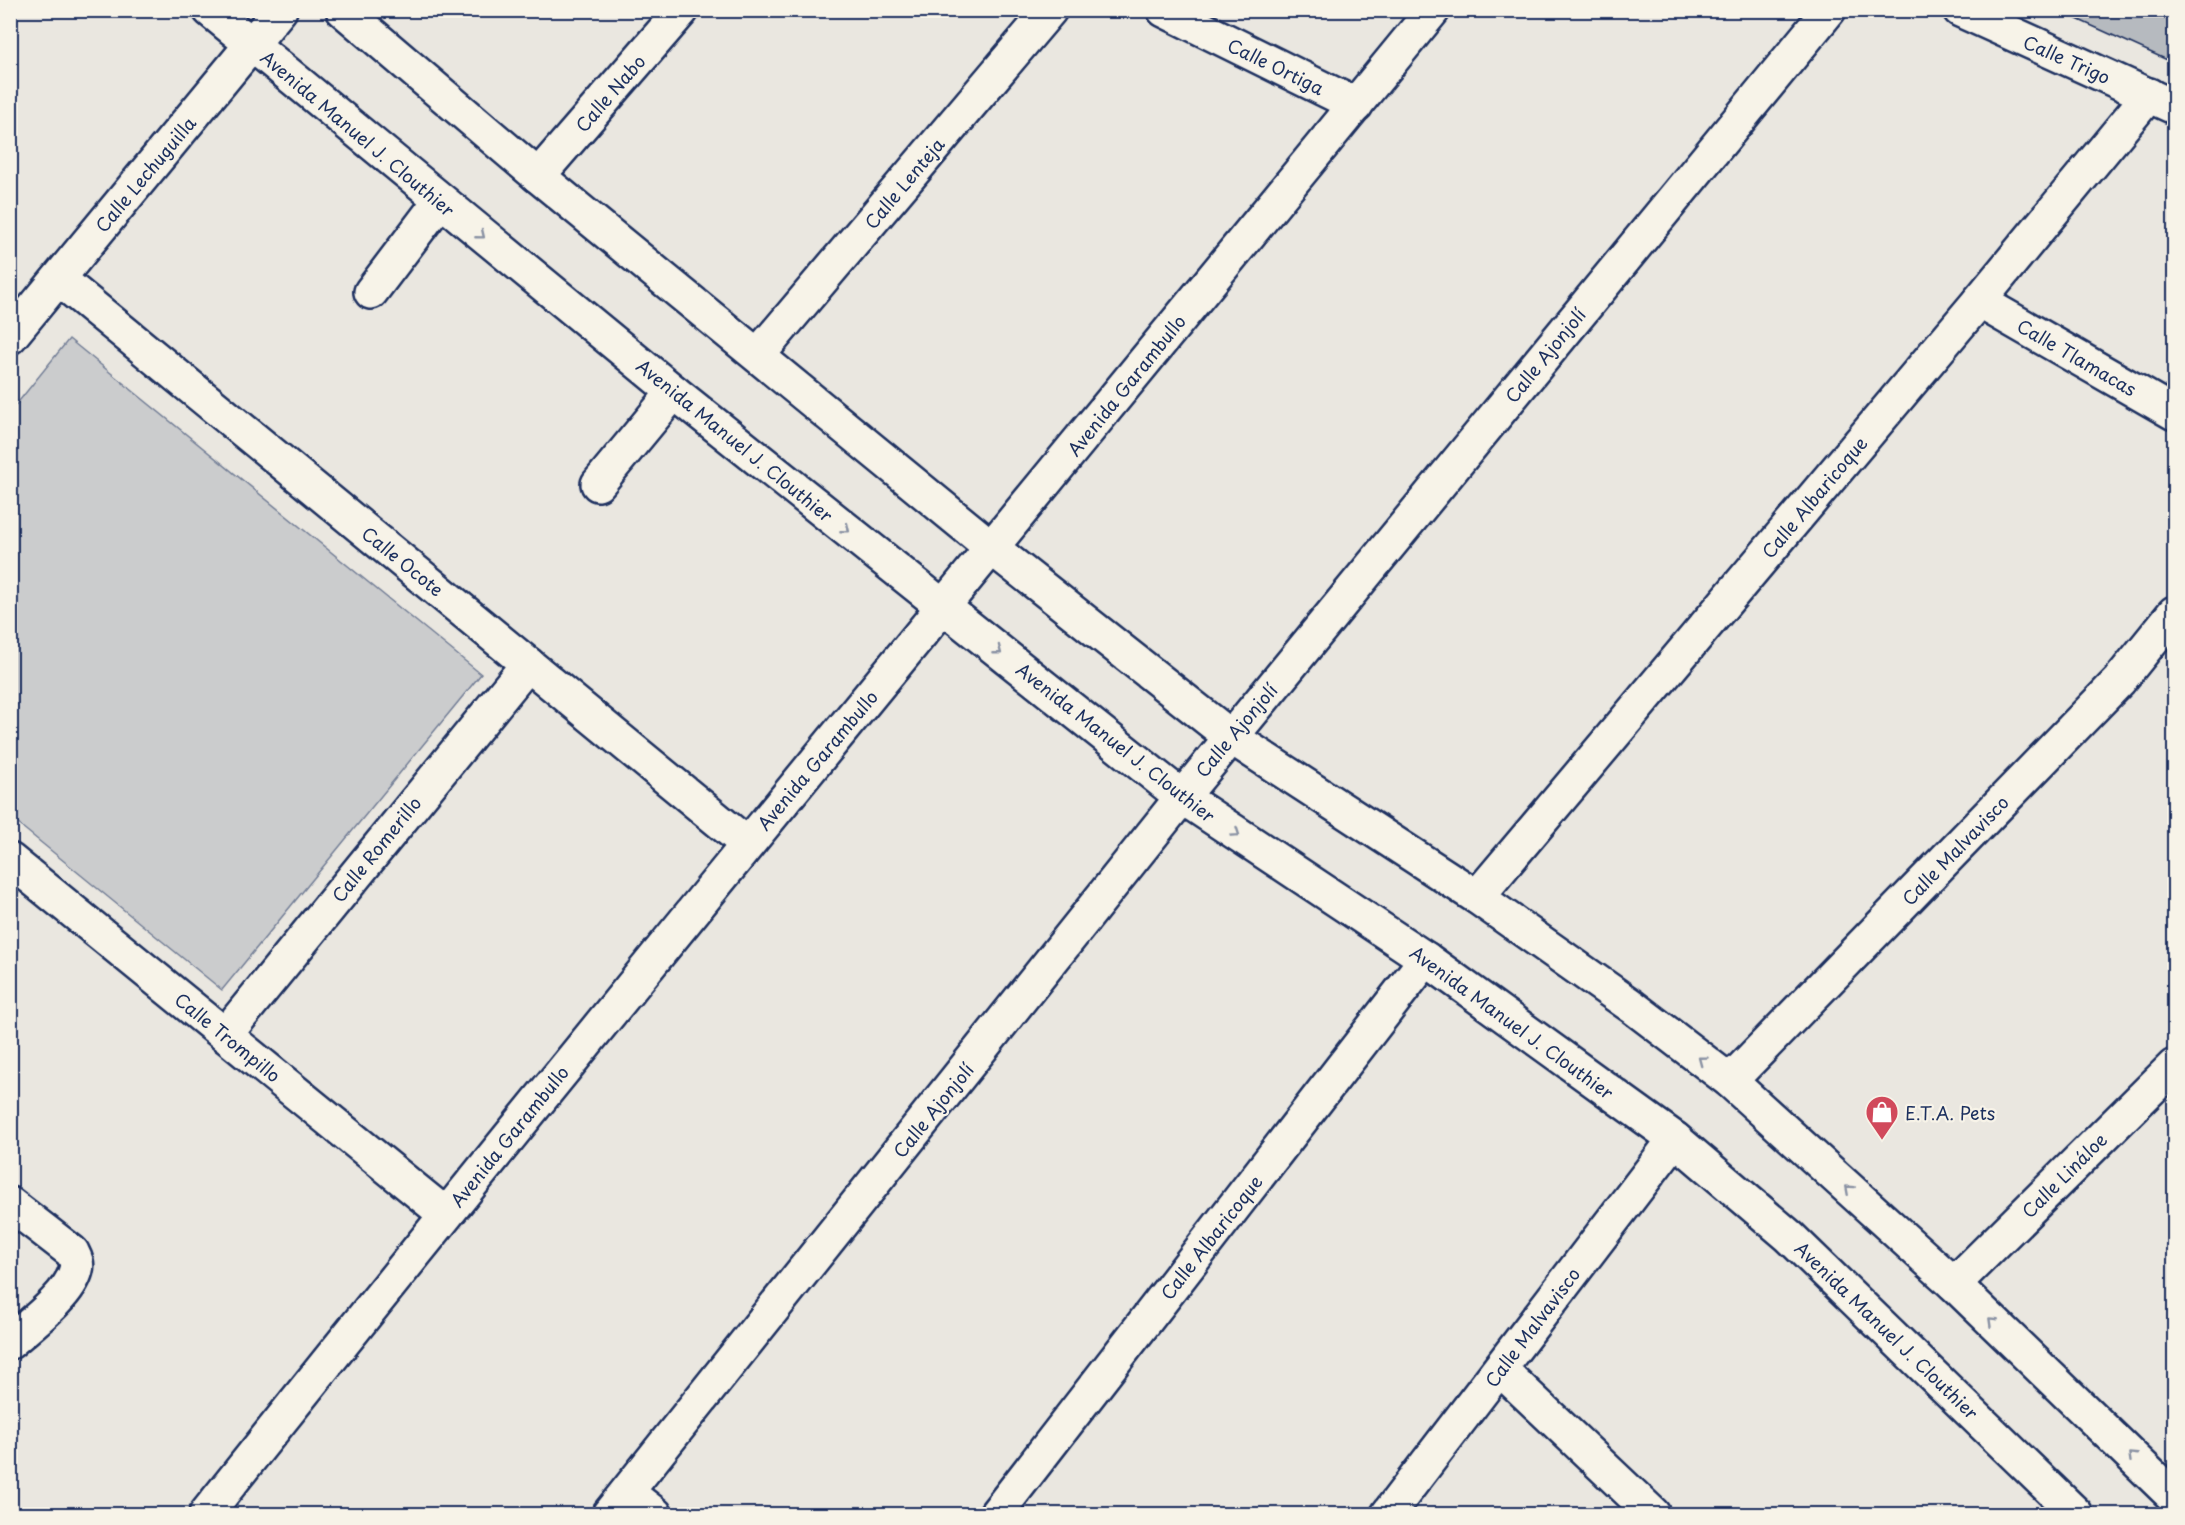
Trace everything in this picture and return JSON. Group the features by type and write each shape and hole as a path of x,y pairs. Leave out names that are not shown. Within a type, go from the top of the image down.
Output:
{"street":[{"name":"Avenida Manuel J. Clouthier","path":"210,10 674,392 1182,797 1426,959 1675,1139 1789,1236 2076,1515"},
{"name":"Calle Lechuguilla","path":"10,337 280,10"},
{"path":"343,10 538,176 992,548 1232,737 1477,897 1633,1007 1730,1081 1954,1284 2173,1494"},
{"name":"Calle Nabo","path":"538,176 682,10"},
{"name":"Calle Lenteja","path":"758,355 1050,10"},
{"name":"Calle Ortiga","path":"1164,10 1356,105"},
{"name":"Avenida Garambullo","path":"206,1515 445,1214 1433,10"},
{"name":"Calle Ajonjolí","path":"619,1504 1182,797 1829,10"},
{"name":"Calle Trigo","path":"1960,10 1994,17 2162,101"},
{"name":"Calle Albaricoque","path":"1477,897 1979,301 2162,101"},
{"path":"371,292 440,201"},
{"name":"Calle Ocote","path":"59,279 747,844"},
{"name":"Calle Tlamacas","path":"1979,301 2175,413"},
{"path":"598,484 674,392"},
{"name":"Calle Malvavisco","path":"1730,1081 2119,681 2175,613"},
{"name":"Calle Romerillo","path":"225,1035 528,664"},
{"name":"Calle Trompillo","path":"10,860 445,1214"},
{"name":"Calle Albaricoque","path":"996,1515 1426,959"},
{"name":"Calle Lináloe","path":"1954,1284 2175,1066"},
{"name":"Calle Malvavisco","path":"1388,1515 1675,1139"},
{"path":"10,1204 72,1252 76,1259 76,1269 62,1294 10,1342"},
{"path":"1500,1369 1653,1515"},
{"path":"619,1504 655,1515"}],"shaded area":[{"path":"69,339 481,674 222,990 11,818 11,411"}],"building":[{"path":"2057,10 2174,10 2174,63"}],"place":[{"name":"E.T.A. Pets","path":"1882,1141"}]}
